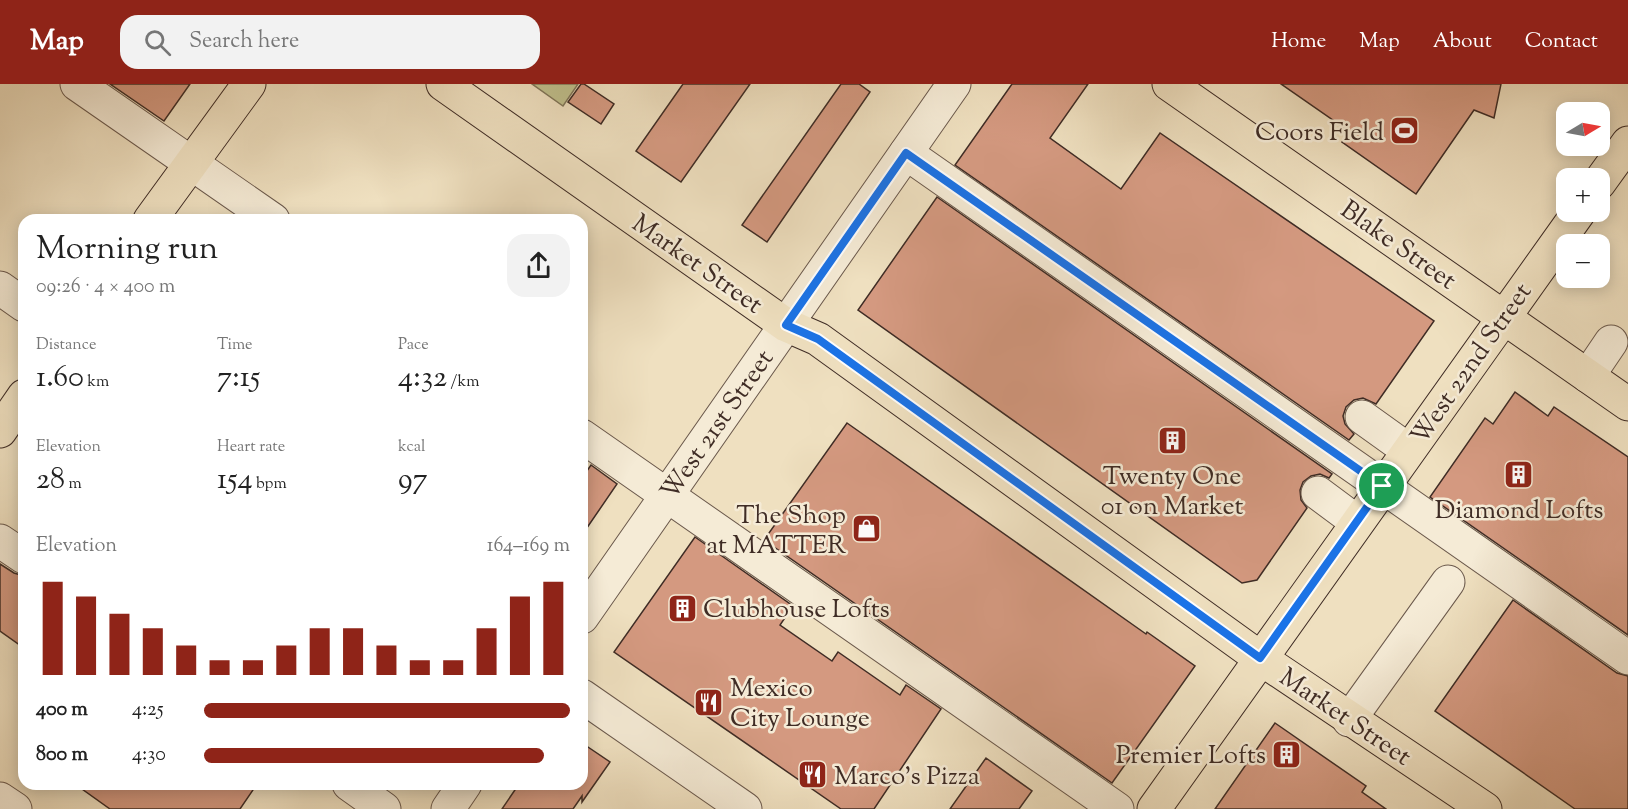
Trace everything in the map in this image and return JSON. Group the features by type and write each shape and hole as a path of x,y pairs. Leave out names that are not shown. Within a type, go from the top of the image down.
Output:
{"main road":[{"path":"154,214 249,84"},
{"name":"Market Street","path":"443,84 786,325 818,339 1260,658 1349,720 1485,809"},
{"name":"Blake Street","path":"1169,84 1628,404"},
{"path":"1610,168 1628,143"},
{"name":"West 22nd Street","path":"1154,809 1572,222"},
{"path":"0,431 18,405"}],"street":[{"path":"88,87 191,164 264,214"},
{"name":"West 21st Street","path":"588,608 906,153 939,89"},
{"path":"906,153 1628,658"},
{"path":"0,288 18,301"},
{"path":"1588,376 1611,342"},
{"path":"1362,417 1408,450"},
{"path":"588,440 1117,809"},
{"path":"1318,493 1357,522"},
{"path":"0,541 18,553"},
{"path":"1349,720 1448,582"},
{"path":"588,700 745,809"},
{"path":"357,790 384,809"},
{"path":"448,809 461,790"},
{"path":"0,799 15,809"}],"green space":[{"path":"532,84 578,84 563,106"}],"building":[{"path":"110,84 190,84 164,121"},
{"path":"581,84 614,104 601,124 568,102"},
{"path":"683,84 750,84 681,182 636,151"},
{"path":"841,84 859,84 870,92 767,242 742,225"},
{"path":"1012,84 1088,84 1050,138 1121,189 1160,133 1434,321 1376,404 1363,398 1354,400 1346,407 1343,416 1345,424 1354,434 1349,440 955,165"},
{"name":"Coors Field","path":"1281,84 1501,84 1494,118 1474,110 1416,194 1342,142 1350,132"},
{"name":"Twenty One 01 on Market","path":"937,197 1332,474 1329,478 1320,474 1311,476 1303,482 1300,490 1301,500 1307,508 1257,580 1242,583 858,310"},
{"name":"Diamond Lofts","path":"1515,392 1548,416 1554,407 1628,457 1628,635 1430,497 1485,418 1493,424"},
{"path":"847,423 1146,634 1147,632 1195,666 1112,783 764,540"},
{"path":"591,465 617,484 588,526 588,469"},
{"path":"695,537 793,606 780,625 832,661 838,652 900,695 906,685 941,709 874,809 841,809 614,652"},
{"path":"0,564 18,574 18,644 0,631"},
{"path":"1513,600 1617,673 1628,676 1628,809 1575,809 1435,711"},
{"name":"Premier Lofts","path":"1275,723 1366,786 1362,792 1386,809 1215,809"},
{"path":"588,747 610,762 582,802 582,796 573,809 502,809 515,790 588,790"},
{"path":"986,758 1032,791 1019,809 950,809"},
{"path":"83,790 253,790 240,809 110,809"}],"place":[{"name":"Coors Field","path":"1405,131"},
{"name":"Twenty One 01 on Market","path":"1172,441"},
{"name":"Diamond Lofts","path":"1519,475"},
{"name":"The Shop at MATTER","path":"867,529"},
{"name":"Clubhouse Lofts","path":"682,608"},
{"name":"Mexico City Lounge","path":"709,702"},
{"name":"Premier Lofts","path":"1287,754"},
{"name":"Marco's Pizza","path":"813,775"}],"route":[{"path":"906,153 1382,486 1260,658 818,339 786,325 906,153"}]}
